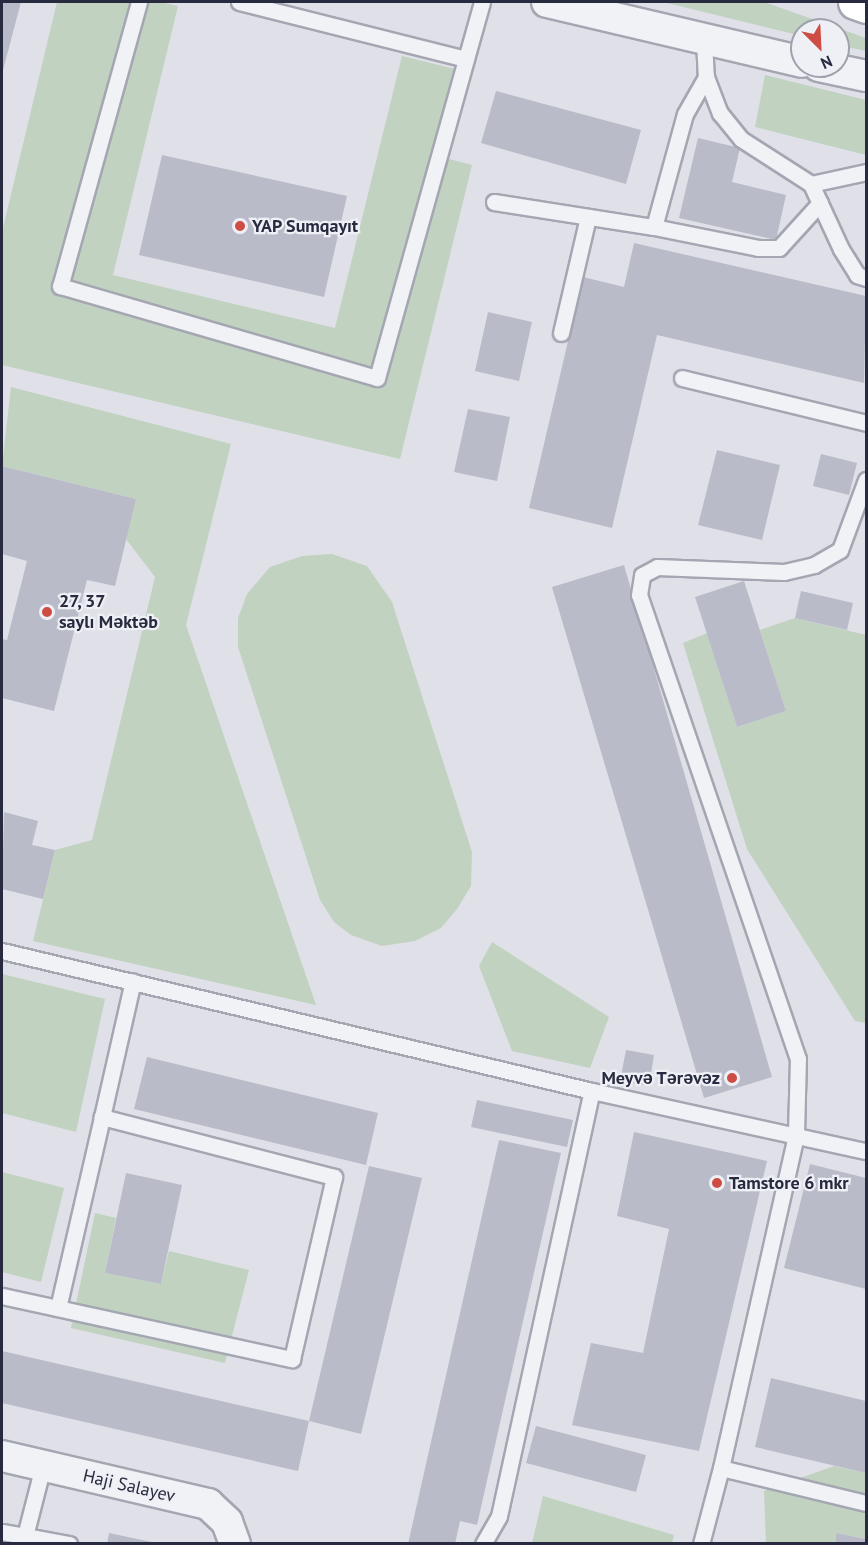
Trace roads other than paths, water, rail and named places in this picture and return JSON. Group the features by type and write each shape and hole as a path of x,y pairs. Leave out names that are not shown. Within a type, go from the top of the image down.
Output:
{"main road":[{"path":"855,2 867,6"}],"street":[{"path":"547,2 704,41 790,59"},
{"path":"850,72 867,76"},
{"name":"Haji Salayev","path":"2,1456 208,1504 227,1522 235,1544"}],"lane":[{"path":"139,2 60,286 377,378 482,2"},
{"path":"238,2 466,59"},
{"path":"704,41 706,77 720,113 741,139 811,184 857,275 867,278"},
{"path":"654,227 685,114 706,77"},
{"path":"811,184 867,172"},
{"path":"494,202 654,227 758,248 779,248 820,203"},
{"path":"561,333 588,217"},
{"path":"682,378 867,423"},
{"path":"701,1544 721,1468 796,1134 798,1059 639,594 642,575 657,567 784,572 814,565 840,550 867,480"},
{"path":"2,951 592,1091 867,1150"},
{"path":"58,1308 134,981"},
{"path":"483,1544 499,1516 592,1091"},
{"path":"2,1296 292,1359 334,1177 102,1117"},
{"path":"25,1536 43,1466"},
{"path":"721,1468 867,1503"},
{"path":"2,1532 69,1544"}],"place":[{"name":"YAP Sumqayıt","path":"240,226"},
{"name":"27, 37 saylı Məktəb","path":"47,612"},
{"name":"Meyvə Tərəvəz","path":"732,1078"},
{"name":"Tamstore 6 mkr","path":"717,1183"}]}
